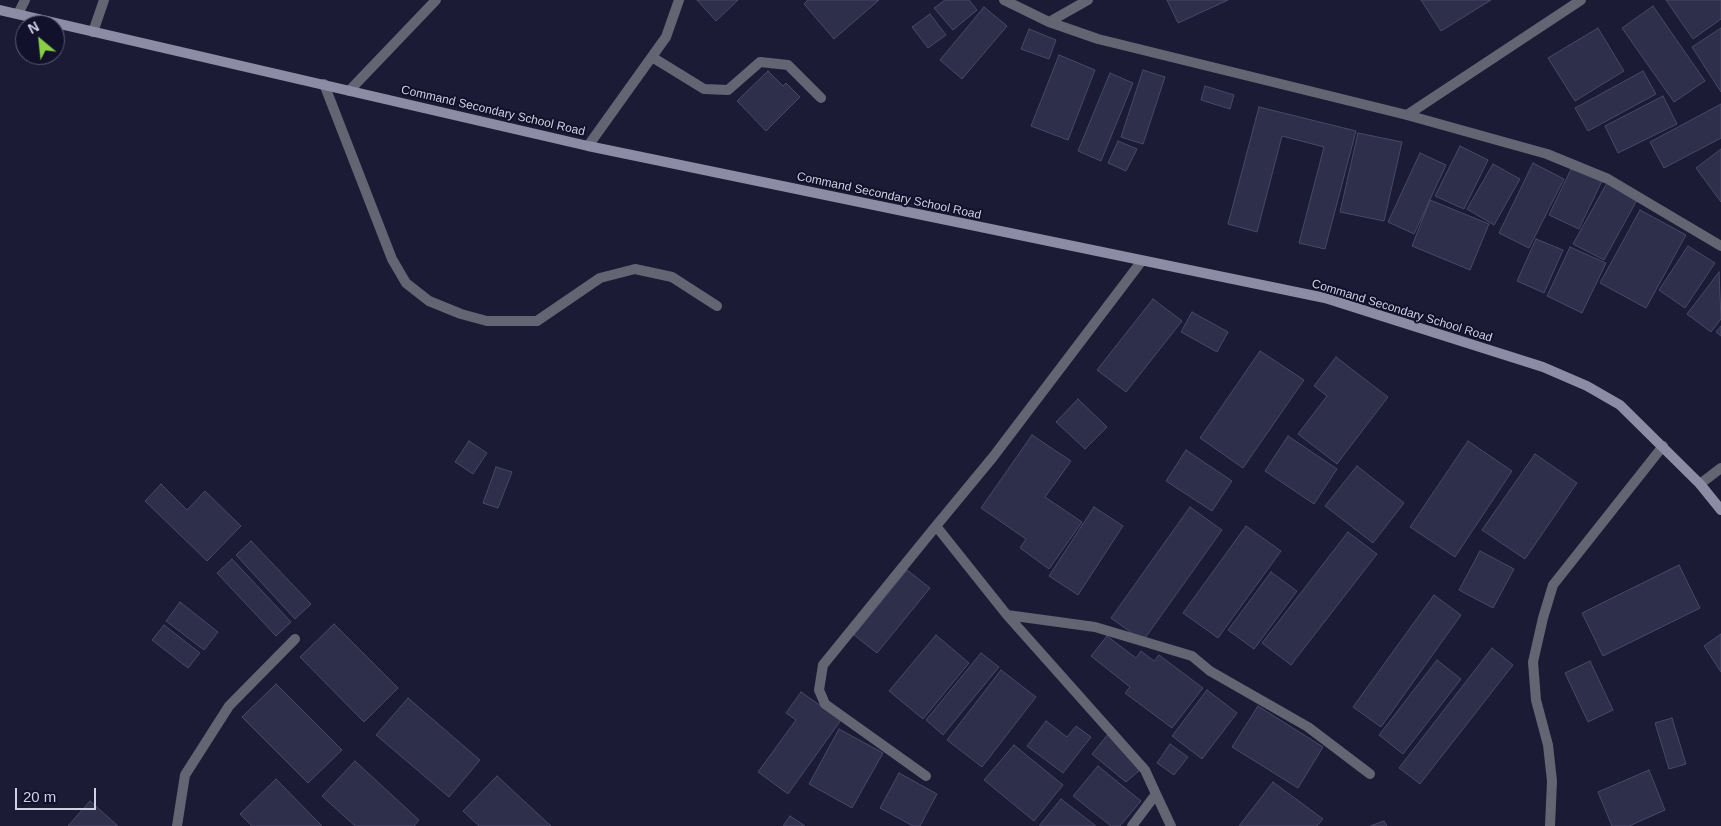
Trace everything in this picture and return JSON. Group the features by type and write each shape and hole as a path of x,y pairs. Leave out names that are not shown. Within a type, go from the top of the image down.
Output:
{"main road":[{"name":"Command Secondary School Road","path":"0,10 588,146 1141,262 1326,298 1543,367 1587,386 1620,405 1700,484 1721,510"}],"street":[{"path":"18,14 25,0"},
{"path":"93,32 104,0"},
{"path":"349,91 436,0"},
{"path":"588,146 666,37 678,0"},
{"path":"1004,0 1049,22 1098,39 1407,116 1547,154 1608,179 1721,246"},
{"path":"1049,22 1088,0"},
{"path":"1407,116 1581,0"},
{"path":"652,57 704,89 728,90 760,62 788,65 821,98"},
{"path":"324,84 392,258 406,283 429,301 461,314 487,321 537,321 600,278 634,269 672,277 717,306"},
{"path":"926,776 825,704 819,690 823,665 992,456 1141,262"},
{"path":"1550,826 1552,781 1548,745 1536,700 1533,662 1543,618 1553,585 1663,446"},
{"path":"1700,484 1721,468"},
{"path":"936,526 1006,614 1145,770 1171,826"},
{"path":"1006,614 1095,626 1192,656 1210,671 1308,727 1370,774"},
{"path":"178,826 185,775 230,706 296,639"},
{"path":"1132,826 1156,794"}],"building":[{"path":"697,0 738,0 716,21"},
{"path":"808,0 879,0 834,39 804,4"},
{"path":"945,0 969,0 977,10 953,30 934,8"},
{"path":"1167,0 1228,0 1178,23"},
{"path":"1421,0 1491,0 1441,31"},
{"path":"1666,0 1721,0 1721,19 1693,39"},
{"path":"1653,6 1705,81 1674,102 1622,28"},
{"path":"984,7 1007,26 962,79 940,60"},
{"path":"930,14 946,35 928,48 912,27"},
{"path":"1598,28 1624,71 1575,101 1548,58"},
{"path":"1721,28 1721,92 1692,47"},
{"path":"1029,29 1056,40 1049,59 1021,49"},
{"path":"1059,55 1095,70 1068,140 1031,126"},
{"path":"1143,70 1165,77 1143,144 1121,137"},
{"path":"768,71 783,86 786,83 800,97 766,131 737,101"},
{"path":"1643,71 1656,94 1588,131 1575,108"},
{"path":"1110,73 1133,83 1101,161 1078,151"},
{"path":"1205,86 1234,95 1230,109 1201,100"},
{"path":"1663,96 1677,124 1618,153 1605,126"},
{"path":"1721,104 1721,138 1664,168 1650,142"},
{"path":"1259,107 1356,131 1325,249 1299,243 1324,147 1282,136 1257,232 1228,224"},
{"path":"1358,133 1402,142 1384,221 1340,212"},
{"path":"1118,141 1137,149 1126,171 1108,163"},
{"path":"1460,146 1488,160 1464,209 1435,196"},
{"path":"1721,149 1721,202 1696,168"},
{"path":"1420,153 1446,165 1414,234 1388,222"},
{"path":"1533,163 1564,179 1529,248 1499,233"},
{"path":"1493,164 1520,179 1494,225 1467,209"},
{"path":"1572,167 1602,181 1579,229 1549,215"},
{"path":"1607,183 1637,200 1604,260 1573,244"},
{"path":"1430,200 1489,224 1470,270 1412,246"},
{"path":"1640,210 1686,235 1646,308 1600,283"},
{"path":"1536,239 1563,250 1544,293 1517,281"},
{"path":"1688,246 1715,263 1685,308 1659,290"},
{"path":"1570,247 1606,263 1582,313 1547,296"},
{"path":"1719,272 1721,319 1711,332 1687,314"},
{"path":"1153,299 1182,321 1126,392 1097,370"},
{"path":"1192,312 1228,332 1217,352 1181,332"},
{"path":"1721,326 1721,336 1716,332"},
{"path":"1260,351 1304,380 1243,468 1200,438"},
{"path":"1336,357 1388,397 1337,464 1298,434 1327,396 1314,386"},
{"path":"1078,399 1107,427 1085,449 1056,422"},
{"path":"1032,435 1071,461 1045,497 1082,522 1049,569 1020,548 1026,539 981,508"},
{"path":"1288,436 1337,469 1314,504 1265,471"},
{"path":"469,441 487,453 473,474 455,462"},
{"path":"1468,441 1512,471 1455,557 1410,527"},
{"path":"1186,450 1232,481 1212,511 1166,481"},
{"path":"1535,454 1577,483 1525,559 1482,530"},
{"path":"1357,466 1404,503 1373,543 1325,506"},
{"path":"496,467 512,472 498,508 483,503"},
{"path":"161,484 187,510 205,491 241,526 207,561 145,501"},
{"path":"1094,507 1123,526 1078,595 1049,576"},
{"path":"1190,507 1222,530 1143,641 1111,618"},
{"path":"1246,526 1281,551 1218,638 1183,613"},
{"path":"1348,532 1377,554 1291,665 1262,643"},
{"path":"251,541 311,604 295,619 236,555"},
{"path":"1480,551 1514,569 1493,608 1459,590"},
{"path":"232,559 291,622 276,636 217,573"},
{"path":"1679,565 1700,608 1603,656 1582,613"},
{"path":"907,570 930,588 877,653 854,635"},
{"path":"1271,572 1297,591 1254,649 1228,630"},
{"path":"1434,595 1461,615 1381,727 1353,707"},
{"path":"180,602 218,632 204,650 166,621"},
{"path":"334,624 398,688 364,722 300,657"},
{"path":"164,625 200,653 188,668 152,640"},
{"path":"1721,634 1721,672 1704,646"},
{"path":"936,635 969,663 923,719 889,691"},
{"path":"1107,636 1136,658 1141,651 1154,661 1159,655 1203,688 1172,728 1125,693 1130,687 1091,656"},
{"path":"1492,648 1513,665 1420,784 1399,768"},
{"path":"981,653 999,667 943,735 926,720"},
{"path":"1437,660 1461,679 1403,754 1379,735"},
{"path":"1590,661 1613,710 1588,722 1565,673"},
{"path":"1001,670 1036,697 982,767 947,740"},
{"path":"276,684 342,750 308,783 242,717"},
{"path":"1207,690 1237,713 1202,759 1172,736"},
{"path":"801,692 841,720 788,794 758,772 796,720 786,713"},
{"path":"408,698 480,760 449,797 376,735"},
{"path":"1258,706 1323,747 1298,788 1232,747"},
{"path":"1672,718 1686,764 1669,769 1655,723"},
{"path":"1046,721 1067,737 1076,726 1091,737 1063,773 1027,746"},
{"path":"839,729 883,753 852,808 809,784"},
{"path":"1109,733 1140,770 1126,782 1092,754"},
{"path":"1170,744 1188,757 1174,775 1157,763"},
{"path":"1014,745 1063,785 1034,821 984,780"},
{"path":"355,761 419,820 414,826 355,826 322,796"},
{"path":"1098,766 1141,801 1120,826 1111,826 1073,796"},
{"path":"1649,770 1665,810 1629,826 1612,826 1598,792"},
{"path":"899,773 937,794 920,826 913,826 880,808"},
{"path":"497,776 551,826 479,826 463,811"},
{"path":"276,779 322,826 252,826 240,814"},
{"path":"1273,782 1323,819 1317,826 1239,826"},
{"path":"1061,799 1096,826 1039,826"},
{"path":"90,801 118,826 68,826"},
{"path":"790,816 805,826 783,826"},
{"path":"1384,821 1387,826 1370,826"}]}
